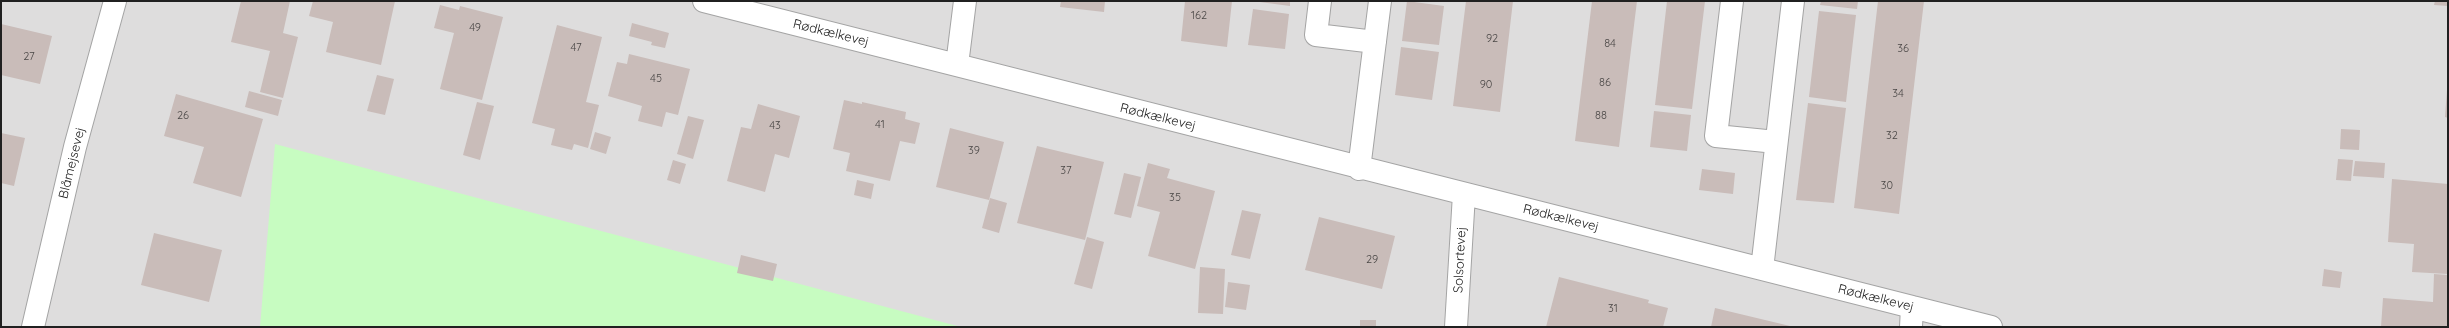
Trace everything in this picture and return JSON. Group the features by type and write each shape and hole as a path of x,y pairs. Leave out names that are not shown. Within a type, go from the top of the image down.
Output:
{"street":[{"name":"Blåmejsevej","path":"33,327 75,147 115,1"},
{"name":"Rødkælkevej","path":"704,1 1359,169 1762,269 1912,317 1991,327"},
{"path":"957,65 965,1"},
{"path":"1320,1 1316,35 1375,42"},
{"path":"1359,169 1380,1"},
{"path":"1732,1 1716,136 1776,142"},
{"path":"1762,269 1793,1"},
{"name":"Solsortevej","path":"1456,327 1464,194"}],"shaded area":[{"path":"1,1 2448,1 2448,327 1,327"}],"green space":[{"path":"275,144 961,327 260,327"}],"building":[{"path":"241,1 290,1 283,33 298,37 283,98 260,92 270,51 231,42"},
{"path":"313,1 395,1 381,65 326,52 333,22 309,16"},
{"path":"1061,1 1105,1 1104,12 1060,7"},
{"path":"1185,1 1232,1 1227,47 1181,41"},
{"path":"1252,1 1290,1 1290,6"},
{"path":"1407,1 1444,6 1439,45 1402,41"},
{"path":"1466,1 1513,1 1500,112 1453,106"},
{"path":"1592,1 1637,1 1619,147 1575,141"},
{"path":"1667,1 1705,1 1692,109 1655,105"},
{"path":"1821,1 1858,1 1857,9 1820,5"},
{"path":"1878,1 1924,1 1899,214 1854,208"},
{"path":"2435,1 2448,1 2448,6 2434,5"},
{"path":"440,5 459,10 460,6 503,17 482,100 440,89 454,33 434,28"},
{"path":"1253,9 1289,14 1285,49 1248,45"},
{"path":"1819,11 1856,15 1846,102 1809,97"},
{"path":"632,23 669,33 665,48 651,45 652,42 629,36"},
{"path":"1,24 52,36 40,84 1,75"},
{"path":"557,25 602,37 586,102 599,105 588,148 574,144 572,150 551,145 555,129 532,123"},
{"path":"1401,47 1439,52 1432,100 1395,95"},
{"path":"629,54 690,69 678,115 666,112 662,127 638,121 642,106 608,96 617,62 627,64"},
{"path":"377,75 394,79 385,115 367,111"},
{"path":"2448,90 2448,118 2445,117"},
{"path":"249,91 282,100 278,116 245,107"},
{"path":"176,94 263,119 241,197 193,183 204,147 164,136"},
{"path":"844,100 862,104 862,102 906,112 905,119 920,123 915,144 900,141 890,181 846,171 850,153 833,149"},
{"path":"477,102 494,106 480,160 463,155"},
{"path":"1808,103 1846,108 1834,203 1796,200"},
{"path":"758,104 800,116 789,158 775,154 765,192 727,181 741,127 751,129"},
{"path":"1654,111 1691,115 1687,151 1650,147"},
{"path":"688,116 704,120 693,159 677,154"},
{"path":"950,128 1004,142 989,200 936,187"},
{"path":"2341,129 2360,130 2359,150 2340,149"},
{"path":"595,132 611,137 606,154 590,149"},
{"path":"1,133 25,138 14,186 1,183"},
{"path":"1037,146 1104,162 1085,240 1017,223"},
{"path":"2338,159 2353,160 2351,181 2336,180"},
{"path":"673,160 686,164 680,184 667,180"},
{"path":"2355,161 2385,163 2384,178 2353,176"},
{"path":"1148,163 1170,169 1167,178 1215,191 1195,269 1148,256 1160,212 1137,206"},
{"path":"1702,169 1735,173 1733,194 1699,190"},
{"path":"1124,173 1141,177 1131,218 1114,214"},
{"path":"2392,179 2448,184 2448,274 2412,272 2414,244 2388,242"},
{"path":"857,180 874,184 871,199 854,195"},
{"path":"990,198 1007,203 999,233 982,228"},
{"path":"1242,210 1261,214 1250,259 1231,255"},
{"path":"1319,217 1395,236 1382,289 1305,270"},
{"path":"154,233 222,250 209,302 141,285"},
{"path":"1087,237 1104,242 1092,289 1074,284"},
{"path":"741,255 777,264 773,281 737,273"},
{"path":"1200,267 1225,269 1223,314 1198,313"},
{"path":"2324,269 2342,272 2340,288 2322,286"},
{"path":"2434,274 2448,275 2448,327 2381,327 2383,298 2433,302"},
{"path":"1559,277 1649,300 1648,303 1668,308 1663,327 1546,327"},
{"path":"1228,282 1250,285 1246,310 1225,307"},
{"path":"1715,308 1790,326 1790,327 1711,327"},
{"path":"1360,320 1376,320 1376,327 1360,327"}]}
